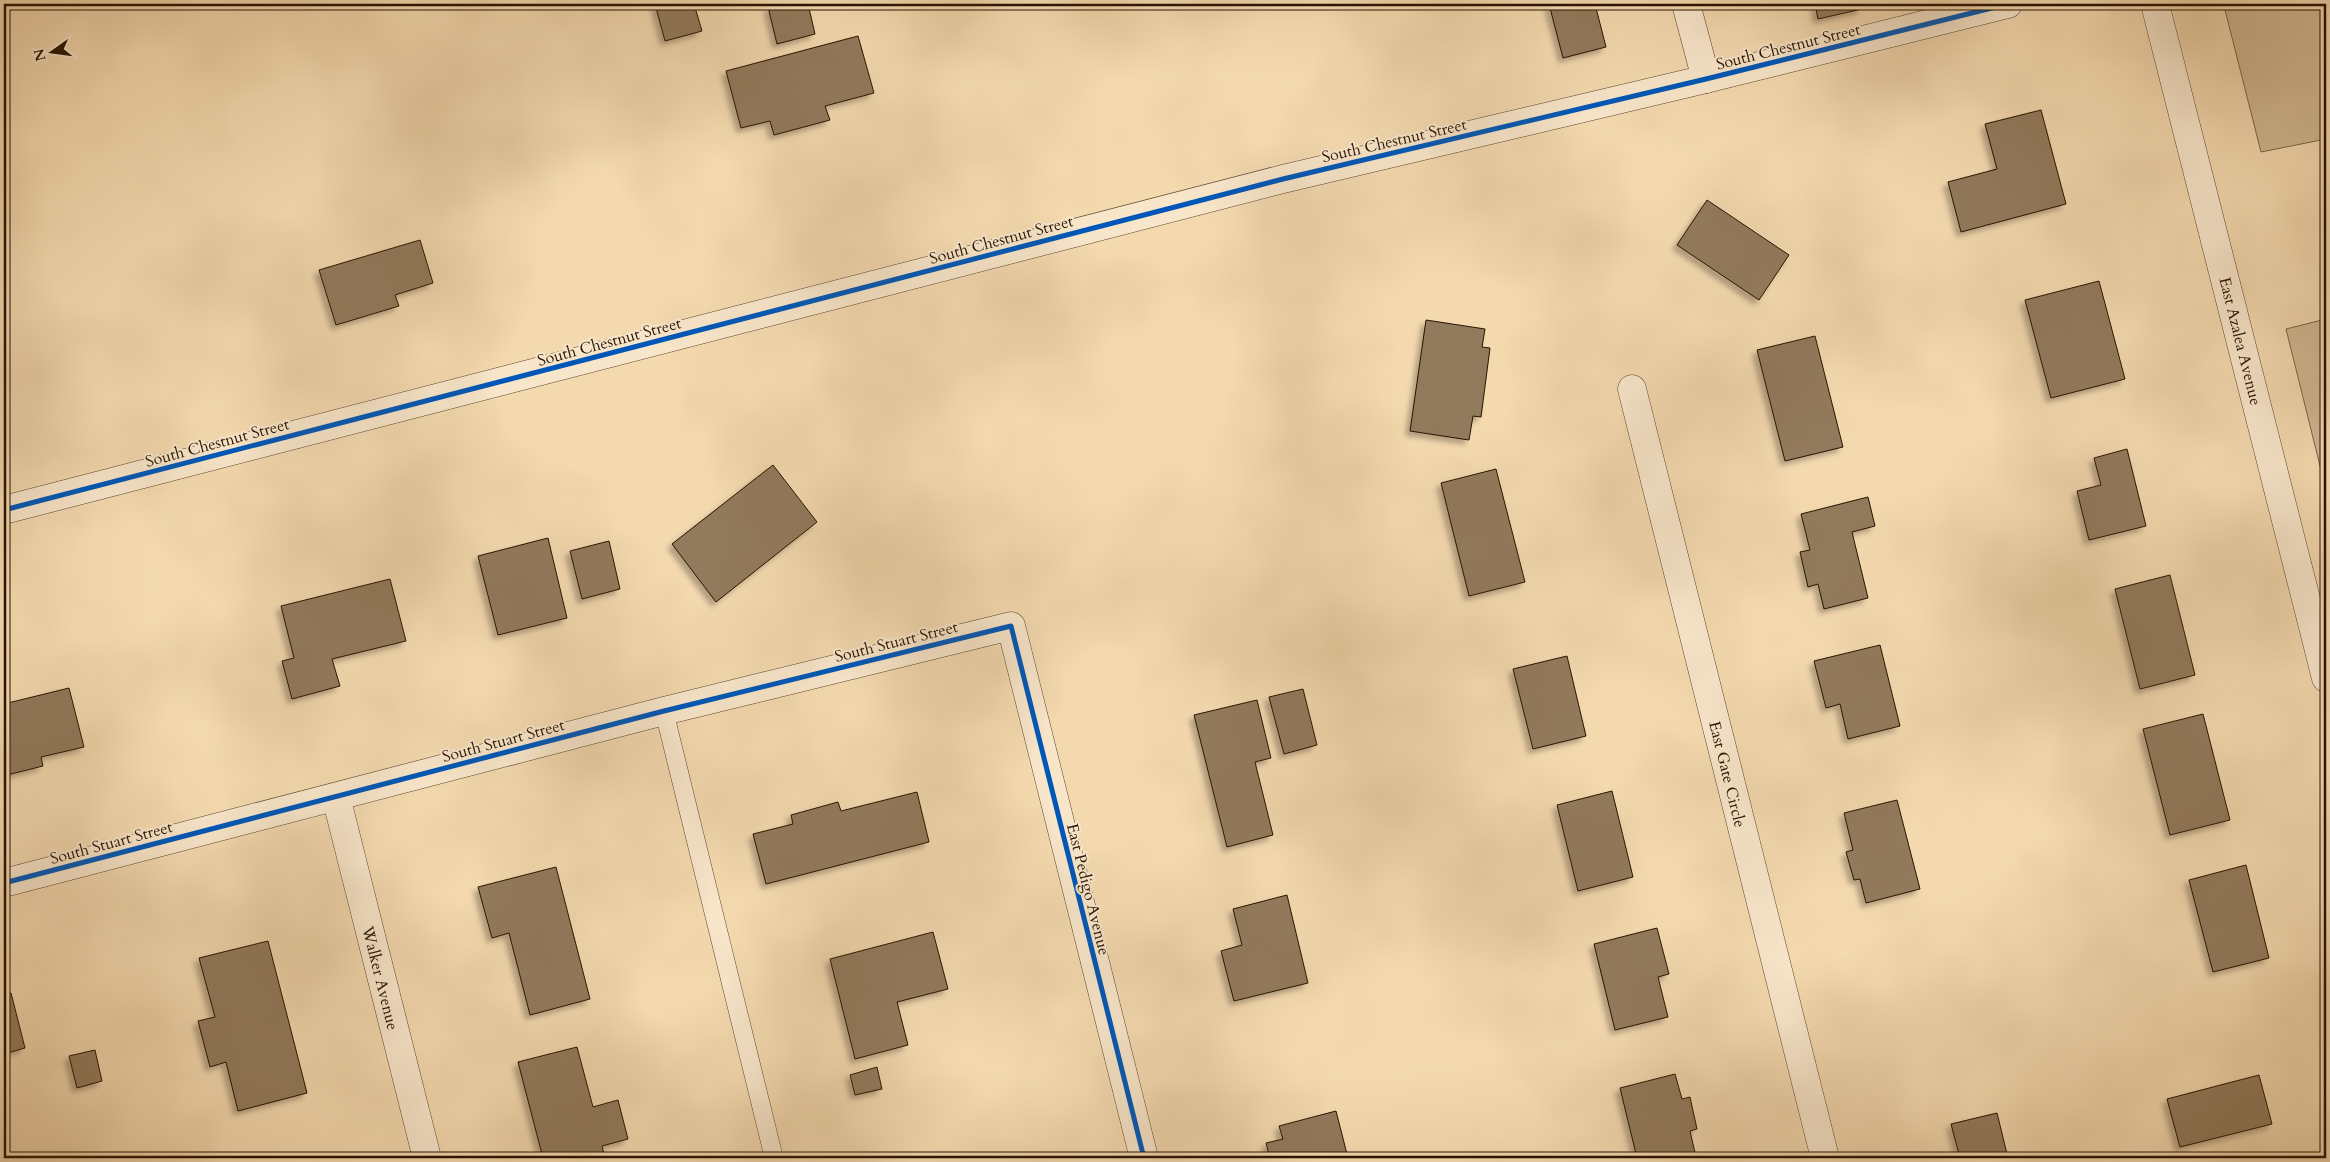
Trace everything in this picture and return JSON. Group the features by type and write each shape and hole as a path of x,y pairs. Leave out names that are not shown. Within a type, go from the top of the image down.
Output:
{"street":[{"path":"1686,4 1706,79"},
{"name":"South Chestnut Street","path":"4,510 1283,179 1706,79 2008,4"},
{"name":"East Azalea Avenue","path":"2155,4 2326,678"},
{"name":"East Gate Circle","path":"1632,389 1825,1158"},
{"name":"South Stuart Street","path":"4,883 664,712 1010,626"},
{"name":"East Pedigo Avenue","path":"1010,626 1144,1158"},
{"name":"Walker Avenue","path":"336,797 427,1158"}],"lane":[{"path":"664,712 774,1158"}],"shaded area":[{"path":"2233,4 2326,4 2326,139 2261,152 2224,6"},
{"path":"2326,319 2326,490 2286,329"}],"building":[{"path":"655,4 694,4 702,31 665,41"},
{"path":"782,4 808,4 815,34 777,44 768,7"},
{"path":"1549,4 1595,4 1606,47 1563,58"},
{"path":"1815,4 1861,4 1862,9 1818,19"},
{"path":"858,36 874,93 825,106 830,120 774,135 770,121 741,128 726,71"},
{"path":"2041,110 2066,204 1961,232 1948,182 1997,169 1985,124"},
{"path":"1707,200 1789,255 1759,300 1677,245"},
{"path":"420,240 433,283 395,295 399,306 336,325 319,270"},
{"path":"2099,281 2125,379 2051,398 2025,300"},
{"path":"1426,320 1485,329 1482,347 1490,348 1481,417 1473,416 1469,440 1410,431"},
{"path":"1815,336 1843,447 1785,461 1757,350"},
{"path":"2127,449 2146,526 2089,540 2077,491 2101,485 2094,458"},
{"path":"773,465 817,522 716,602 672,544"},
{"path":"1496,469 1525,582 1469,596 1441,483"},
{"path":"1868,497 1875,526 1852,532 1868,598 1824,609 1818,584 1808,587 1800,552 1810,550 1801,514"},
{"path":"548,538 567,618 498,635 478,556"},
{"path":"609,541 620,589 582,599 570,551"},
{"path":"2170,575 2195,675 2140,689 2115,589"},
{"path":"390,579 406,641 332,659 340,686 292,699 282,661 294,658 281,606"},
{"path":"1880,645 1900,726 1848,739 1840,704 1826,708 1814,661"},
{"path":"1567,656 1586,736 1533,749 1513,669"},
{"path":"69,688 84,747 41,757 43,766 7,775 4,767 4,704"},
{"path":"1303,689 1317,745 1284,754 1269,697"},
{"path":"1257,700 1271,758 1255,762 1273,835 1227,847 1194,715"},
{"path":"2203,714 2230,820 2170,835 2143,729"},
{"path":"1612,791 1633,877 1578,891 1557,805"},
{"path":"917,792 929,842 766,884 753,834 793,824 791,815 838,802 841,811"},
{"path":"1897,800 1920,889 1866,903 1860,879 1854,880 1846,852 1853,850 1844,813"},
{"path":"2246,865 2269,958 2213,972 2189,880"},
{"path":"556,867 590,999 530,1015 509,933 492,938 478,887"},
{"path":"1287,895 1308,983 1234,1001 1221,951 1242,945 1233,909"},
{"path":"1657,928 1669,974 1658,977 1668,1017 1615,1030 1594,944"},
{"path":"933,932 948,989 897,1002 908,1045 855,1059 830,959"},
{"path":"268,941 307,1093 238,1111 226,1062 210,1067 198,1021 215,1017 199,958"},
{"path":"11,993 25,1048 4,1054 4,995"},
{"path":"577,1047 593,1107 618,1100 628,1139 602,1146 605,1158 543,1158 518,1062"},
{"path":"95,1050 102,1081 77,1088 69,1056"},
{"path":"877,1067 882,1089 855,1095 850,1075"},
{"path":"1675,1074 1682,1099 1690,1097 1697,1129 1690,1131 1696,1157 1637,1158 1620,1088"},
{"path":"2259,1075 2272,1124 2180,1147 2167,1099"},
{"path":"1336,1111 1348,1158 1270,1158 1266,1143 1283,1139 1279,1126"},
{"path":"1997,1113 2008,1158 1960,1158 1951,1124"}],"cycle path":[{"path":"4,510 1283,179 1706,79 2008,4"},
{"path":"4,883 664,711 1011,626 1144,1158"}]}
